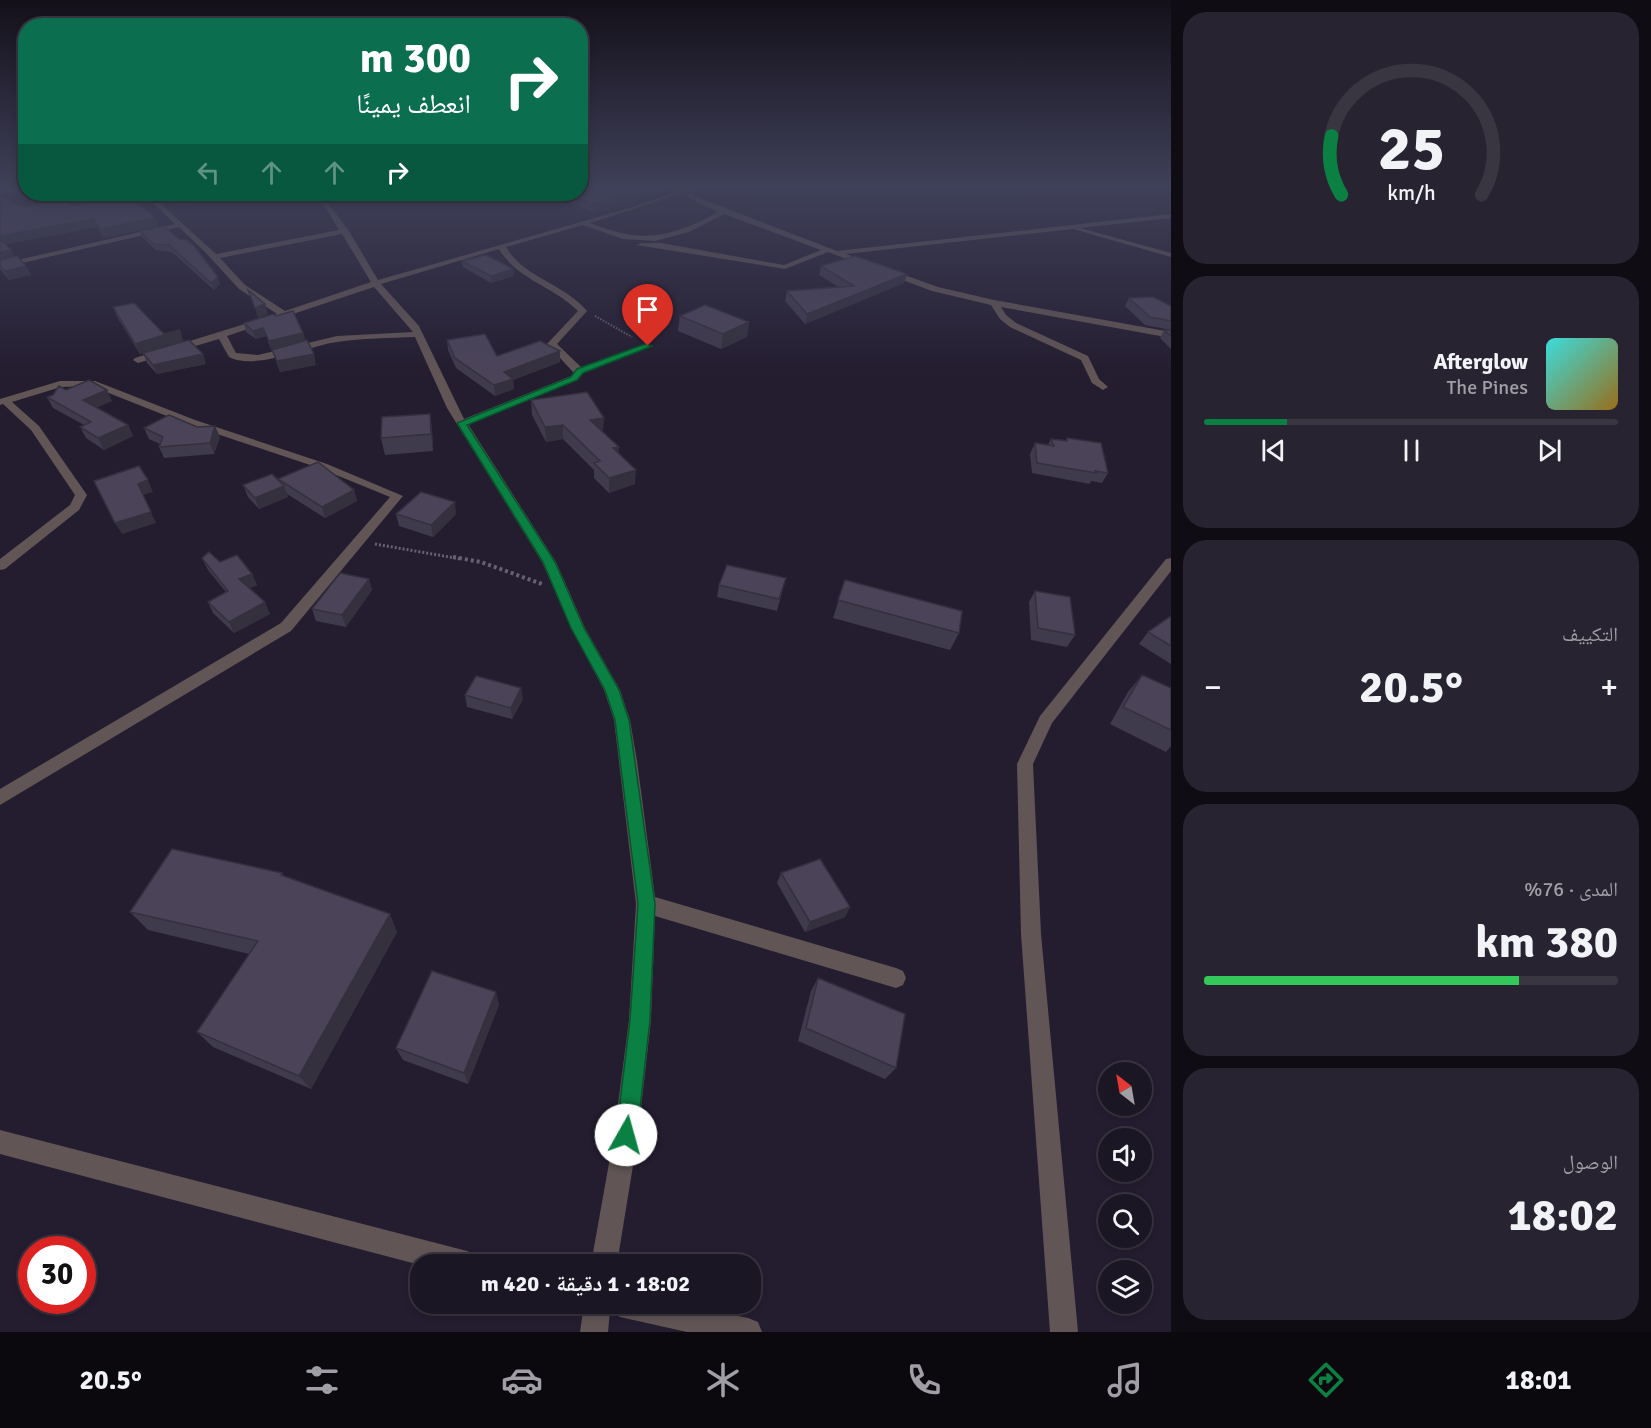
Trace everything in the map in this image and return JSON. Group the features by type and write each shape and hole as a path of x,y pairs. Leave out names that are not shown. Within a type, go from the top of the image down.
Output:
{"street":[{"path":"0,266 83,247"},
{"path":"204,247 242,287 284,314"},
{"path":"214,257 264,247"},
{"path":"354,247 376,284 415,326 462,423 537,542 612,690 622,720 646,904 640,1020 626,1135 606,1254"},
{"path":"673,247 785,267 830,251 868,247"},
{"path":"820,247 935,289 994,303 1171,335"},
{"path":"1142,247 1171,255"},
{"path":"138,360 376,284 502,248 505,255 513,262 573,300 583,311 552,344 580,371"},
{"path":"994,303 1003,317 1013,325 1085,358 1095,381 1103,387"},
{"path":"222,335 232,355 242,359 274,356 337,339 418,334"},
{"path":"462,423 574,378 580,371 648,346"},
{"path":"0,798 286,627 396,495 284,451 190,422 92,383 60,384 2,402"},
{"path":"0,566 75,507 81,495 78,486 35,428 2,402"},
{"path":"1064,1332 1031,934 1025,764 1046,720 1171,562"},
{"path":"646,904 896,978"},
{"path":"0,1142 429,1254"},
{"path":"594,1332 596,1314"},
{"path":"666,1314 748,1332"}],"path":[{"path":"583,311 648,346"},
{"path":"360,541 481,562 560,591"}],"building":[{"path":"0,247 8,247 11,250 0,252"},
{"path":"171,247 195,247 218,277 211,283"},
{"path":"486,255 513,269 491,276 462,261"},
{"path":"17,256 26,266 5,271 0,266 0,260"},
{"path":"855,256 907,274 807,314 787,291 854,286 821,266"},
{"path":"248,290 265,304 255,308"},
{"path":"1153,297 1171,306 1171,321 1150,317 1129,298"},
{"path":"134,303 164,334 180,330 135,344 113,307"},
{"path":"705,305 749,322 723,334 680,316"},
{"path":"293,311 303,333 269,341 263,328 253,331 244,323 273,314 276,316"},
{"path":"485,334 497,356 540,341 560,351 504,372 513,379 494,385 455,358 447,340"},
{"path":"189,340 203,354 153,365 143,353"},
{"path":"307,340 314,354 277,361 272,350"},
{"path":"89,380 107,390 83,400 128,425 98,438 80,427 91,422 47,397 53,395 59,386 66,390"},
{"path":"587,392 604,418 590,420 619,447 613,448 636,470 609,478 594,463 600,461 563,425 545,427 531,400"},
{"path":"430,414 431,434 381,438 382,417"},
{"path":"169,415 197,427 215,426 210,443 159,447 163,437 144,428"},
{"path":"1067,438 1101,443 1108,473 1037,463 1035,443 1054,446 1051,439 1067,441"},
{"path":"318,462 354,490 322,507 278,479"},
{"path":"139,466 148,480 138,484 151,512 115,523 94,481"},
{"path":"272,474 284,486 255,498 243,485"},
{"path":"421,492 455,502 431,525 396,514"},
{"path":"209,552 220,562 237,555 252,574 239,579 265,602 229,622 208,602 228,591 202,558"},
{"path":"727,565 786,578 779,599 719,585"},
{"path":"340,573 369,579 342,615 312,609"},
{"path":"845,580 962,611 959,633 838,600"},
{"path":"1035,591 1070,597 1075,635 1038,628"},
{"path":"1171,616 1171,646 1148,632"},
{"path":"1142,675 1171,688 1171,730 1123,707"},
{"path":"476,676 521,688 511,708 465,695"},
{"path":"172,849 282,873 281,875 390,914 299,1076 197,1032 258,941 130,912"},
{"path":"820,859 850,907 810,922 781,873"},
{"path":"432,971 496,992 464,1073 396,1048"},
{"path":"818,978 905,1014 896,1068 806,1028"}],"route":[{"path":"626,1135 640,1020 646,904 622,720 612,690 578,628 549,562 462,423 574,378 580,371 648,346"}]}
